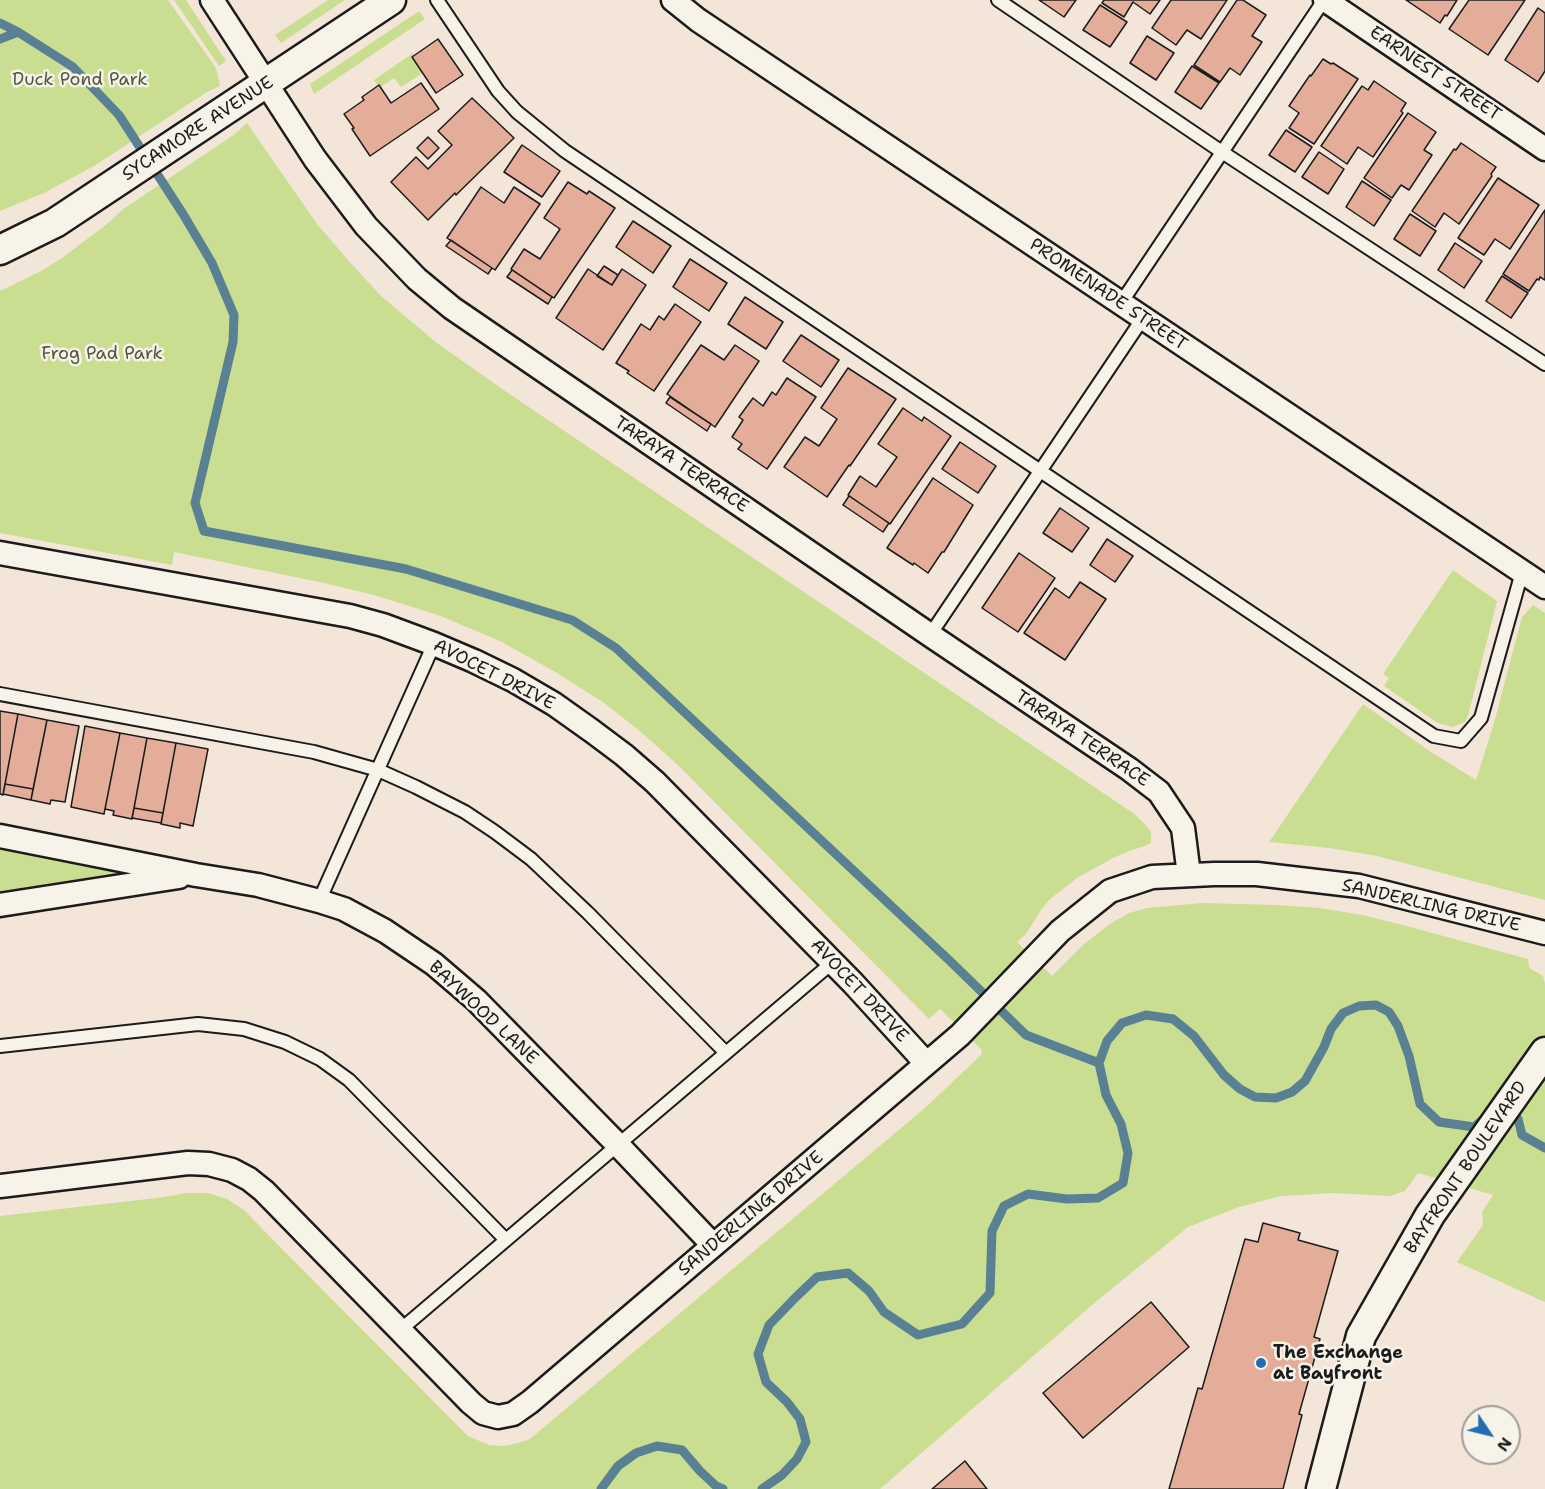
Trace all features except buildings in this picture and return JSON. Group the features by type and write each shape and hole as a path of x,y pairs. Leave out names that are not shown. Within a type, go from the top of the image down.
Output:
{"street":[{"name":"TARAYA TERRACE","path":"212,0 315,159 366,226 417,279 452,309 1129,769 1159,792 1183,828 1189,875"},
{"name":"SYCAMORE AVENUE","path":"0,250 55,223 391,0"},
{"name":"PROMENADE STREET","path":"673,0 698,20 1545,587"},
{"name":"EARNEST STREET","path":"1325,0 1545,149"},
{"name":"AVOCET DRIVE","path":"0,553 350,616 383,625 434,644 474,660 513,680 554,704 624,755 654,782 833,962 926,1063"},
{"name":"BAYWOOD LANE","path":"0,836 258,885 344,909 385,931 435,964 476,1000 713,1245"},
{"name":"BAYWOOD LANE","path":"0,905 196,874"},
{"name":"SANDERLING DRIVE","path":"0,1186 188,1163 209,1164 232,1170 249,1179 264,1191 471,1403 483,1413 498,1418 513,1414 530,1402 960,1035 1068,925 1110,891 1152,877 1257,874 1359,886 1545,933"},
{"name":"BAYFRONT BOULEVARD","path":"1321,1489 1361,1335 1430,1215 1545,1052"}],"lane":[{"path":"437,0 498,91 517,112 565,151 1434,736 1461,741 1481,718 1522,572"},
{"path":"998,0 1222,152 1545,364"},
{"path":"1121,303 1325,0"},
{"path":"930,635 1143,318"},
{"path":"319,901 434,644"},
{"path":"0,694 314,752 378,770 416,787 465,812 531,859 588,913 726,1053"},
{"path":"399,1331 833,962"},
{"path":"0,1046 198,1024 244,1029 285,1042 320,1059 349,1080 506,1240"}],"green space":[{"name":"Duck Pond Park","path":"0,0 168,0 216,68 220,86 207,92 94,166 44,193 0,211"},
{"path":"174,0 186,0 226,61 219,66"},
{"path":"328,0 345,0 281,43 275,35"},
{"path":"419,11 425,19 314,94 310,84"},
{"path":"413,53 412,57 423,73 401,87 394,78 381,87 378,86 374,80"},
{"name":"Frog Pad Park","path":"247,123 317,224 348,260 381,296 437,343 1133,813 1143,822 1151,832 1151,843 1113,858 1077,878 1049,900 1026,934 1017,942 1052,976 1084,944 1129,913 1147,908 1202,903 1320,908 1362,915 1528,959 1529,968 1543,976 1545,984 1545,1302 1457,1262 1483,1225 1482,1212 1493,1195 1418,1173 1405,1191 1390,1196 1335,1193 1281,1196 1239,1207 1188,1227 1099,1299 880,1489 0,1489 0,1216 186,1193 208,1193 227,1199 244,1210 468,1436 489,1445 510,1445 528,1440 537,1433 925,1108 982,1054 981,1049 940,1009 929,1019 679,766 642,733 603,702 500,641 438,615 374,595 324,583 174,552 172,565 0,533 0,291 62,258 122,210 235,134"},
{"path":"1453,570 1497,601 1468,716 1465,722 1452,727 1438,723 1384,686 1389,678 1383,674"},
{"path":"1533,605 1545,613 1545,900 1377,856 1269,842 1363,704 1428,750 1476,780 1494,723 1522,617"},
{"path":"0,849 111,869 115,875 109,880 0,892"}],"waterway":[{"path":"0,23 73,67 119,115 212,263 234,315 233,342 195,503 204,531 406,569 572,620 616,648 1026,1035 1099,1063"},
{"path":"0,39 18,32"},
{"path":"762,1489 782,1475 797,1459 806,1442 800,1419 787,1402 766,1382 758,1354 769,1325 817,1277 848,1273 869,1291 884,1312 918,1335 962,1324 990,1293 992,1231 1004,1206 1028,1194 1067,1199 1098,1198 1123,1183 1128,1153 1121,1124 1106,1095 1099,1063 1107,1041 1122,1023 1146,1015 1173,1019 1194,1036 1224,1075 1240,1089 1255,1097 1276,1098 1292,1092 1305,1081 1331,1029 1343,1013 1359,1006 1376,1005 1389,1012 1398,1026 1409,1056 1420,1104 1439,1122 1474,1127 1485,1118"},
{"path":"1509,1110 1518,1119 1522,1135 1545,1148"},
{"path":"601,1489 618,1466 636,1453 657,1446 682,1450 700,1471 716,1486 723,1489"}],"place":[{"name":"The Exchange at Bayfront","path":"1261,1363"}]}
